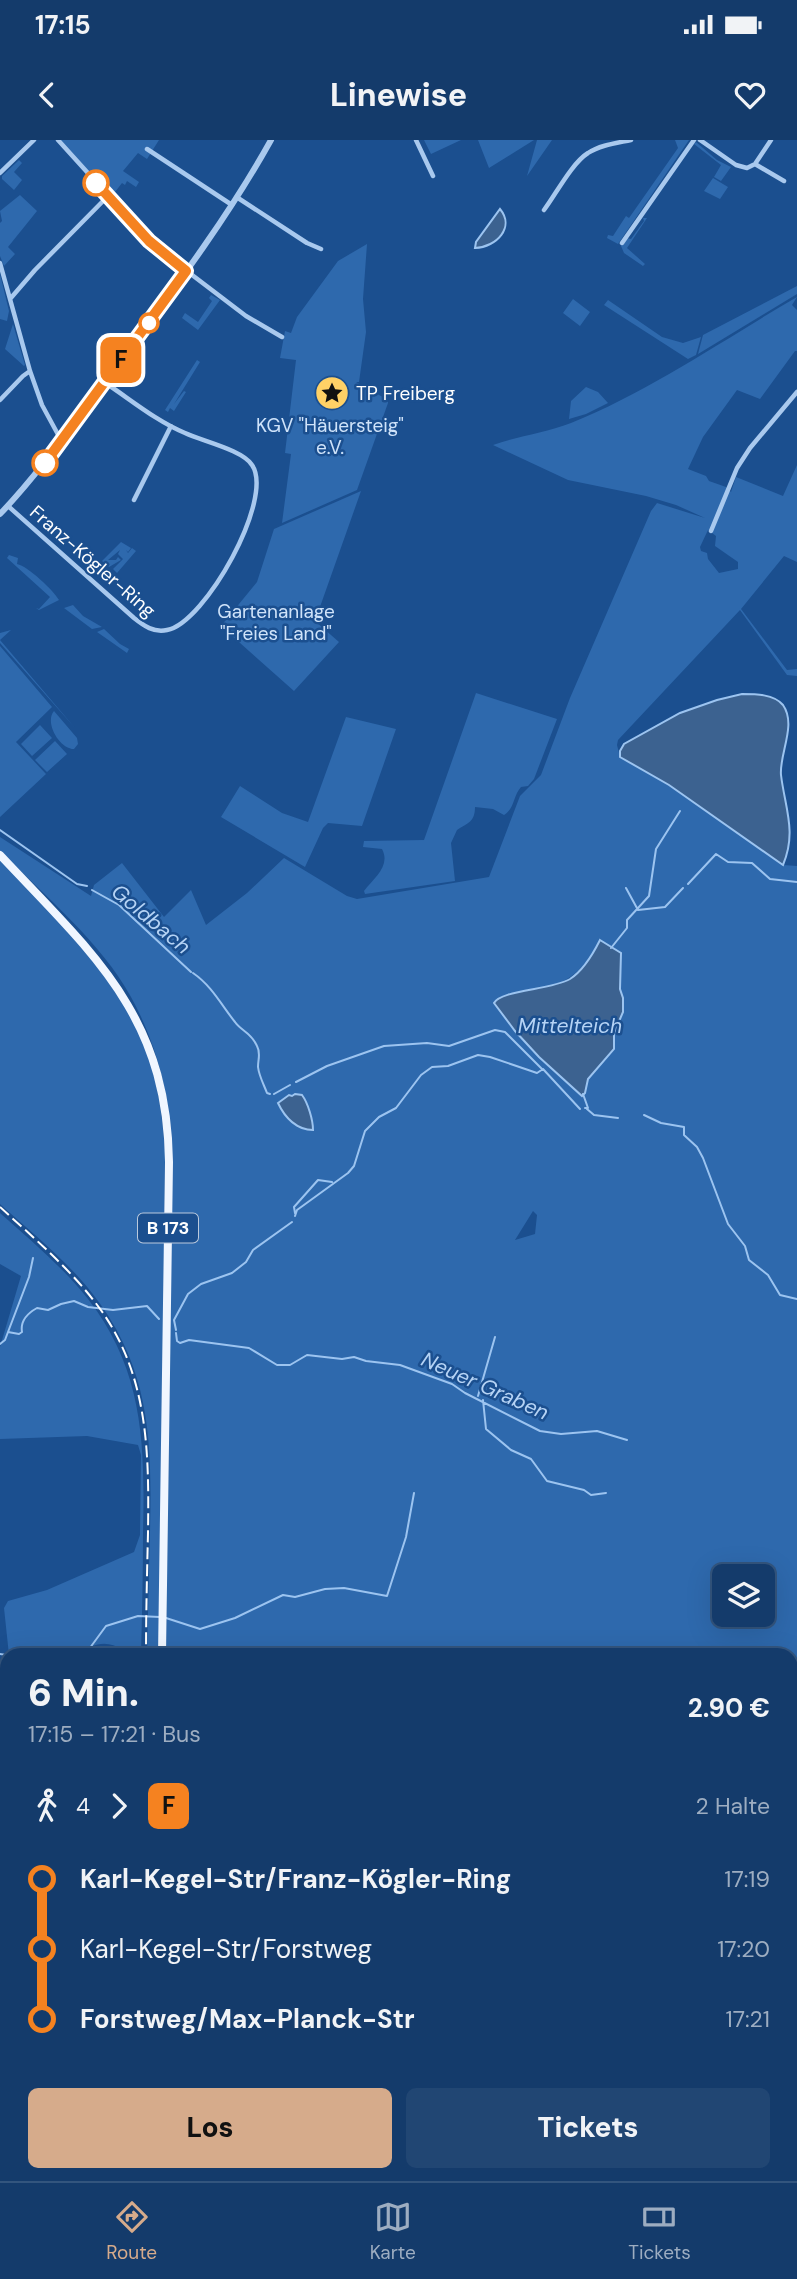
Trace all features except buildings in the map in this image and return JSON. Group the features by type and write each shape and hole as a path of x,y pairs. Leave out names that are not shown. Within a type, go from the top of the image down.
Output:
{"main road":[{"name":"B 173","path":"0,855 94,956 124,996 148,1043 164,1103 169,1162 162,1648"}],"street":[{"path":"0,173 34,140"},
{"path":"58,140 154,246 246,316 282,337"},
{"path":"0,514 38,472 186,271 238,198 271,140"},
{"path":"416,140 433,176"},
{"path":"544,211 587,153 631,140"},
{"path":"622,243 694,140"},
{"path":"700,140 742,168 755,164 770,141"},
{"path":"147,149 233,205"},
{"path":"755,164 785,181"},
{"path":"10,299 108,196"},
{"path":"238,198 307,243 321,249"},
{"path":"0,263 30,371 45,412 61,441"},
{"path":"0,400 30,371"},
{"name":"Franz-Kögler-Ring","path":"8,506 143,625 157,631 175,628 218,582 235,556 249,519 256,475 253,466 243,456 171,426 104,382"},
{"path":"711,531 737,468 750,448 797,392"},
{"path":"134,500 171,426"}],"green space":[{"path":"60,140 159,140 147,159 138,153 123,171 139,182 136,187 127,181 125,185 122,183 115,192 126,204 124,210 111,190 108,193"},
{"path":"424,140 461,140 431,154"},
{"path":"478,140 534,140 489,168"},
{"path":"537,140 552,140 527,176"},
{"path":"675,140 689,140 618,244 607,238 608,235 613,236 626,216 629,218 678,148"},
{"path":"696,142 717,160 731,167 721,181 714,177 721,165 694,144"},
{"path":"19,160 22,163 14,172 22,180 14,190 2,176"},
{"path":"713,178 728,187 720,199 704,191"},
{"path":"20,195 37,211 8,247 15,254 4,266 0,256 0,211"},
{"path":"643,218 647,218 627,248 645,264 643,266 624,253 621,246 627,238 631,239 644,221"},
{"name":"KGV \"Häuersteig\" e.V.","path":"367,244 363,299 366,332 359,382 356,382 388,400 388,403 357,490 282,523 291,454 285,453 296,360 280,358 285,331 291,333 297,317 338,261"},
{"path":"0,274 9,311 7,321 0,319"},
{"path":"797,286 797,294 698,354 703,335"},
{"path":"211,295 220,300 198,330 182,318 185,313 198,322 212,301 209,298"},
{"path":"797,297 792,305 797,310 797,351 760,399 737,390 703,437 688,469 706,476 709,481 726,487 731,492 736,477 783,496 797,465 797,562 784,556 741,609 787,670 797,669 797,676 787,675 740,610 618,740 617,745 620,757 669,785 783,865 797,866 797,1648 166,1648 172,1151 165,1091 148,1033 119,977 71,920 0,851 0,837 91,896 94,885 122,863 164,917 191,890 206,925 247,893 284,858 347,896 357,899 489,877 520,796 541,775 570,698 651,511 657,503 705,518 646,496 568,480 493,445 571,423 658,380","holes":["708,530 716,536 715,546 738,562 738,569 719,573 708,559 707,553 701,551 700,547","600,940 621,953 620,989 623,998 618,1026 614,1033 615,1041 584,1088 515,1031 494,1003 510,994 553,985 572,976","292,1097 305,1100 308,1114 313,1121 298,1128 278,1104","533,1211 537,1215 535,1234 515,1240"]},
{"path":"573,299 590,312 580,326 563,313"},
{"path":"608,300 662,337 683,343 701,337 696,355 688,359 604,305"},
{"path":"13,324 25,365 24,366 5,349"},
{"path":"197,360 200,362 174,404 184,391 186,392 174,411 170,408 168,412 165,410"},
{"path":"586,387 598,392 608,403 569,419 571,401"},
{"name":"Gartenanlage \"Freies Land\"","path":"361,491 315,621 339,642 294,691 221,626 257,582 274,529"},
{"path":"121,542 131,548 128,552 126,550 128,553 132,548 136,551 117,573 113,569 123,559 118,554 120,550 108,560 116,560 118,557 121,560 109,567 102,561"},
{"path":"9,555 18,558 17,564 40,579 59,600 39,610 36,608 39,609 50,597 7,558"},
{"path":"73,605 83,616 102,627 92,629 64,608"},
{"path":"104,629 129,649 127,653 97,632"},
{"path":"11,630 0,640 0,633"},
{"path":"0,640 75,728 0,643"},
{"path":"0,646 52,707 16,742 46,774 0,817"},
{"path":"476,693 557,719 534,779 528,786 521,787 504,815 493,809 475,807 472,819 457,830 451,843 455,881 365,894 364,891 383,866 384,855 382,849 363,847 364,841 424,840"},
{"path":"54,711 77,738 78,744 74,749 64,745 55,734 51,722"},
{"path":"346,717 396,729 362,826 328,823 323,828 305,867 221,817 240,786 282,813 308,822"},
{"path":"40,725 52,738 32,756 21,744"},
{"path":"55,741 67,754 47,772 35,760"},
{"path":"0,859 66,930 108,981 141,1037 157,1087 165,1151 160,1648 147,1648 150,1467 144,1407 137,1378 112,1321 92,1293 60,1258 0,1204"},
{"path":"0,1213 57,1265 88,1299 107,1326 131,1381 143,1469 141,1648 98,1644 90,1648 8,1648 4,1608 8,1601 47,1590 134,1552 140,1535 141,1455 138,1445 87,1436 0,1439 0,1347 21,1276 0,1264"}],"water":[{"path":"500,209 506,223 501,235 490,244 475,248 476,242"},
{"path":"742,694 764,695 775,699 783,705 787,713 788,730 781,775 790,831 783,865 669,785 620,757 624,744 680,713"},
{"name":"Mittelteich","path":"600,940 621,953 620,989 623,1012 614,1033 614,1049 588,1079 582,1096 539,1057 494,1003 506,995 551,986 570,979 584,966"},
{"path":"295,1094 302,1095 306,1102 313,1130 292,1122 278,1103"}],"waterway":[{"path":"611,948 627,928 627,920 649,896 656,849 680,811"},
{"name":"Goldbach","path":"0,830 77,884 87,886"},
{"path":"688,884 716,854 728,862 752,863 770,879 797,882"},
{"path":"626,888 638,910 665,907 683,888"},
{"name":"Goldbach","path":"92,890 119,905 191,972"},
{"name":"Goldbach","path":"193,973 206,984 237,1025 255,1041 259,1051 259,1074 267,1093 270,1094"},
{"name":"Goldbach","path":"296,1082 327,1066 384,1046 427,1043 449,1046 495,1030 505,1032 542,1069"},
{"path":"295,1216 297,1210 348,1173 354,1166 365,1131 379,1117 396,1108 421,1075 432,1067 448,1066 478,1055 537,1073 543,1069 580,1109"},
{"name":"Goldbach","path":"274,1094 290,1085"},
{"path":"583,1094 588,1108 585,1108"},
{"path":"587,1109 594,1115 618,1118"},
{"path":"644,1115 661,1123 684,1127 684,1135 697,1147 703,1158 728,1224 745,1246 749,1260 768,1275 780,1295 797,1299"},
{"path":"295,1213 294,1207 318,1180 332,1182"},
{"path":"176,1330 174,1320 188,1294 201,1284 232,1273 246,1262 253,1250 292,1222"},
{"path":"8,1332 29,1277 33,1258"},
{"path":"0,1344 8,1332 22,1332 25,1317 37,1308 48,1310 74,1301 88,1307 113,1310 147,1306 159,1319"},
{"name":"Neuer Graben","path":"176,1333 180,1343 189,1340 249,1348 277,1365 290,1365 307,1355 342,1359 354,1357 400,1365 452,1384 540,1431 561,1434 597,1431 627,1440"},
{"path":"478,1396 495,1337"},
{"path":"483,1400 486,1429 511,1450 531,1459 547,1481 584,1490 591,1495 606,1493"},
{"path":"166,1618 200,1629 235,1618 283,1595 295,1597 325,1589 344,1588 387,1596 406,1537 414,1493"},
{"path":"90,1648 106,1626 138,1616 160,1617"}],"railway":[{"path":"0,1207 54,1257 92,1298 118,1339 130,1365 143,1419 148,1476 146,1648"}],"bus line":[{"name":"F","path":"45,463 186,271 154,246 96,183"}],"place":[{"name":"TP Freiberg","path":"332,393"}]}
